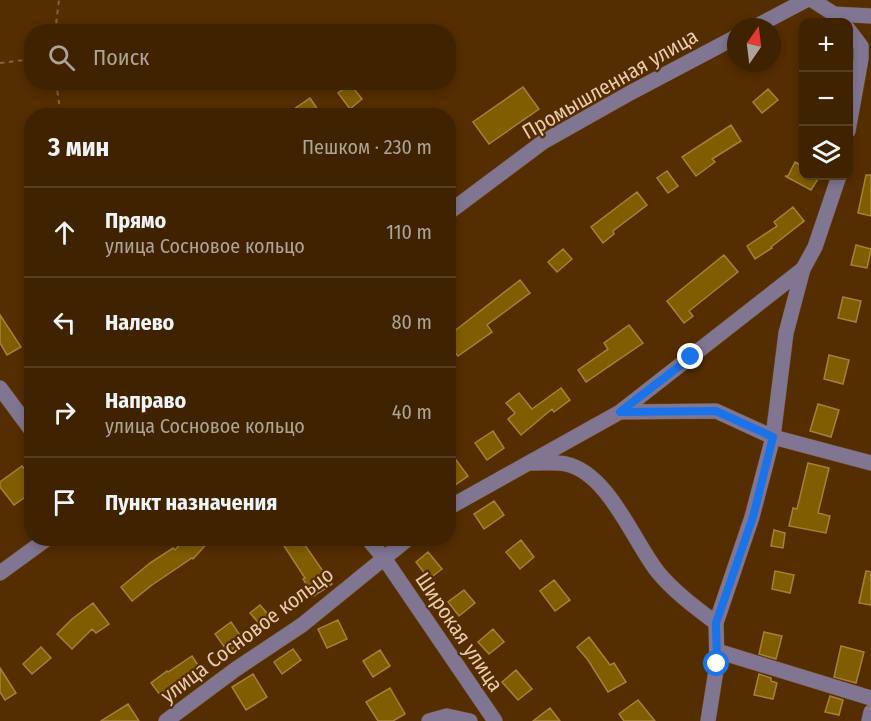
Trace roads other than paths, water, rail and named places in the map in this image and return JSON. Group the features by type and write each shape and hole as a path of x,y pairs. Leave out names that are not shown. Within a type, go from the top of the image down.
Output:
{"street":[{"path":"772,18 806,0"},
{"path":"812,0 838,18 871,16"},
{"path":"850,126 861,59 861,46 853,34"},
{"name":"Промышленная улица","path":"456,207 543,142 727,42"},
{"path":"708,721 717,664 716,623 753,517 773,437 786,333 803,269 815,247 837,180"},
{"path":"456,504 620,412 803,269"},
{"path":"0,388 24,420"},
{"path":"620,412 716,411 773,437 871,463"},
{"path":"529,463 567,465 584,472 602,488 658,572 716,623"},
{"path":"0,573 37,546"},
{"name":"Широкая улица","path":"374,546 495,721"},
{"name":"улица Сосновое кольцо","path":"166,721 236,669 302,625 399,546"},
{"path":"717,651 871,698"},
{"path":"869,721 871,712"},
{"path":"429,721 447,716 471,721"}]}
